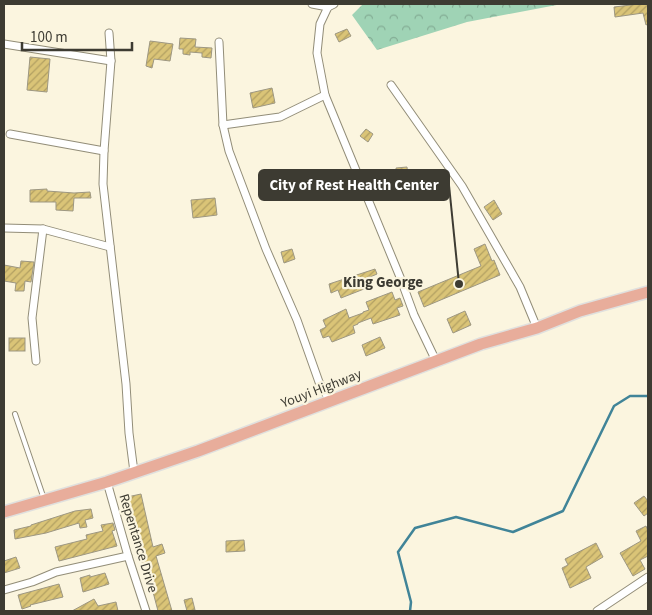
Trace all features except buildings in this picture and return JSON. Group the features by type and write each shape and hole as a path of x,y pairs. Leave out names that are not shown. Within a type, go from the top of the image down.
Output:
{"main road":[{"name":"Youyi Highway","path":"4,512 108,482 198,451 481,344 537,328 580,311 648,292"}],"street":[{"path":"312,4 331,5 320,24 317,54 325,95 400,277 414,316 436,361"},
{"path":"109,33 111,61 103,184 134,472"},
{"path":"219,42 223,125 230,151 266,249 297,320 319,382 330,401"},
{"path":"4,44 111,61"},
{"path":"391,85 462,186 520,287 537,328"},
{"path":"223,125 280,117 325,95"},
{"path":"10,134 104,151"},
{"path":"4,228 43,229 110,247"},
{"path":"36,362 32,318 43,229"},
{"name":"Repentance Drive","path":"108,482 128,556 146,611"},
{"path":"4,590 32,582 56,572 128,556"},
{"path":"597,611 648,577"}],"lane":[{"path":"15,414 45,501"}],"green space":[{"path":"363,4 562,4 467,22 377,50 352,15"}],"waterway":[{"path":"410,611 411,602 398,552 415,528 456,517 513,532 563,511 614,406 630,396 648,396"}],"place":[{"name":"City of Rest Health Center","path":"459,284"}],"district":[{"name":"King George","path":"383,282"}]}
